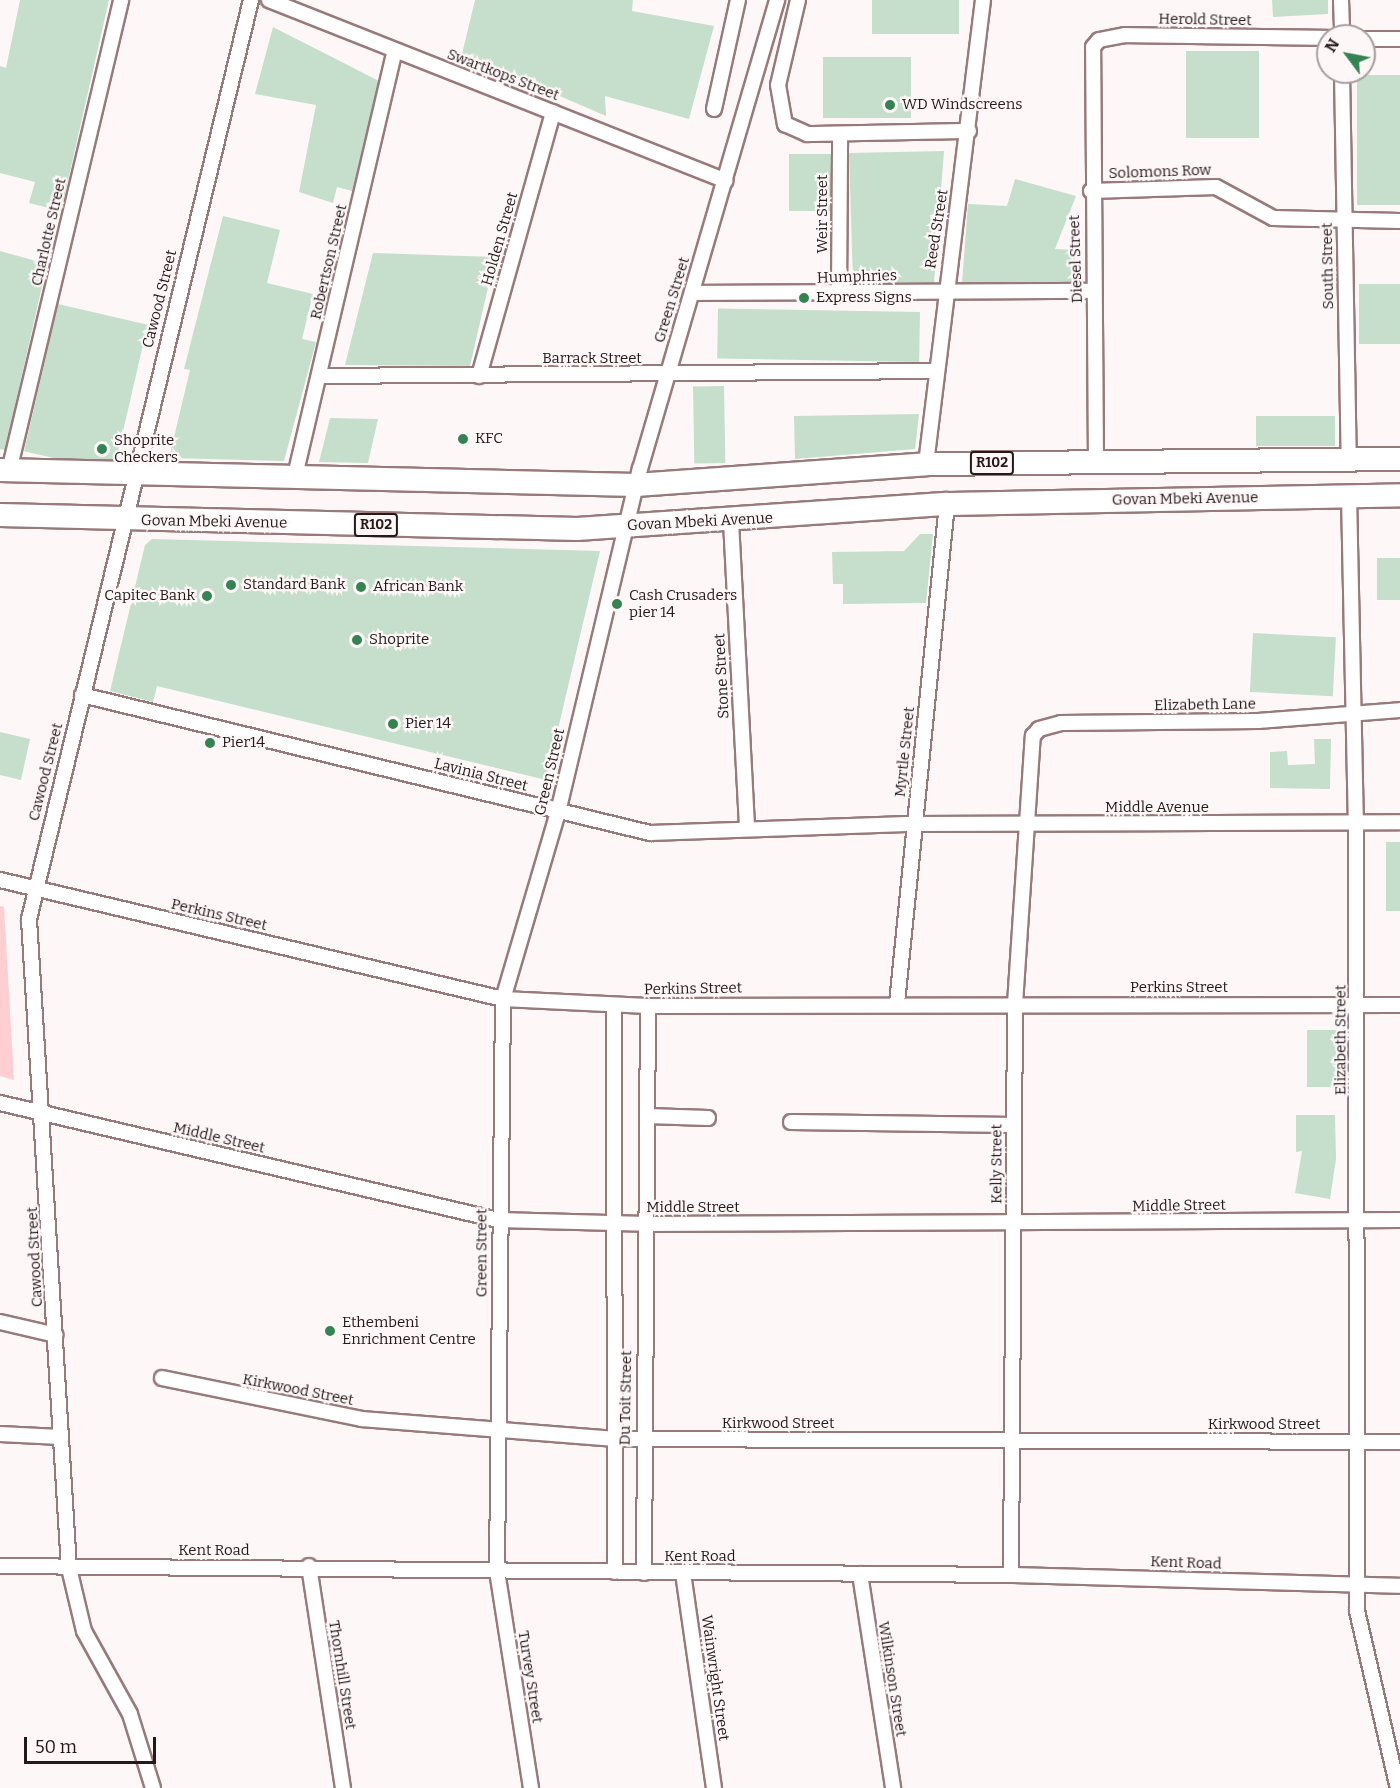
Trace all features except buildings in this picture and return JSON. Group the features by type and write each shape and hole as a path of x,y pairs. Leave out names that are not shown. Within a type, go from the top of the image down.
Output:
{"main road":[{"name":"R102","path":"5,470 294,480 636,485 926,464 1400,459"},
{"name":"Govan Mbeki Avenue","path":"0,515 537,529 731,521 947,504 1400,495"}],"street":[{"name":"Charlotte Street","path":"5,470 121,0"},
{"name":"Cawood Street","path":"153,1788 130,1714 84,1631 69,1568 60,1437 45,1115 28,934 35,888 81,695 251,0"},
{"name":"Swartkops Street","path":"269,0 725,182"},
{"path":"714,110 738,0"},
{"name":"Green Street","path":"497,1570 498,1220 503,999 558,812 636,485 666,376 745,118 777,0"},
{"path":"798,0 778,85 779,113 799,132 840,134 969,131"},
{"name":"Reed Street","path":"926,464 945,290 969,131 983,0"},
{"path":"1341,0 1341,24"},
{"name":"Herold Street","path":"1090,55 1099,40 1110,35 1316,38"},
{"path":"1376,39 1400,39"},
{"name":"Robertson Street","path":"294,480 395,51"},
{"name":"Diesel Street","path":"1090,55 1096,462"},
{"name":"South Street","path":"1342,84 1349,460"},
{"name":"Holden Street","path":"479,376 553,112"},
{"name":"Weir Street","path":"839,295 840,134"},
{"name":"Solomons Row","path":"1091,191 1216,187 1273,218 1400,221"},
{"name":"Humphries","path":"692,293 839,295 945,290 1094,291"},
{"name":"Barrack Street","path":"319,376 666,376 937,371"},
{"name":"Elizabeth Street","path":"1349,495 1356,823 1358,1220 1356,1584 1359,1629 1398,1788"},
{"name":"Myrtle Street","path":"897,1003 947,504"},
{"name":"Stone Street","path":"731,521 747,829"},
{"name":"Lavinia Street","path":"81,695 558,812 650,832 914,824"},
{"name":"Elizabeth Lane","path":"1029,754 1039,729 1061,723 1355,714 1400,710"},
{"name":"Kelly Street","path":"1011,1575 1015,1004 1023,826 1029,754"},
{"name":"Middle Avenue","path":"914,824 1023,826 1400,822"},
{"name":"Perkins Street","path":"0,880 503,999 648,1006 897,1003 1400,1005"},
{"path":"614,1005 615,1572"},
{"name":"Du Toit Street","path":"644,1573 641,1440 648,1006"},
{"name":"Middle Street","path":"0,1103 498,1220 614,1224 1013,1224 1400,1220"},
{"path":"647,1116 708,1118"},
{"path":"791,1122 1014,1125"},
{"path":"0,1322 56,1335"},
{"name":"Kirkwood Street","path":"162,1378 333,1415 499,1433 615,1439 1400,1442"},
{"path":"0,1434 60,1437"},
{"name":"Kent Road","path":"0,1566 69,1568 309,1566 644,1573 1011,1575 1400,1586"},
{"name":"Thornhill Street","path":"309,1566 343,1788"},
{"name":"Turvey Street","path":"497,1570 531,1788"},
{"name":"Wainwright Street","path":"683,1573 714,1788"},
{"name":"Wilkinson Street","path":"860,1574 893,1788"}],"shaded area":[{"path":"0,906 4,907 14,1080 0,1076"}],"place":[{"name":"WD Windscreens","path":"890,105"},
{"name":"Express Signs","path":"804,298"},
{"name":"KFC","path":"463,439"},
{"name":"Shoprite Checkers","path":"102,449"},
{"name":"Standard Bank","path":"231,585"},
{"name":"African Bank","path":"361,587"},
{"name":"Capitec Bank","path":"207,596"},
{"name":"Cash Crusaders pier 14","path":"617,604"},
{"name":"Shoprite","path":"357,640"},
{"name":"Pier 14","path":"393,724"},
{"name":"Pier14","path":"210,743"},
{"name":"Ethembeni Enrichment Centre","path":"330,1331"}]}
